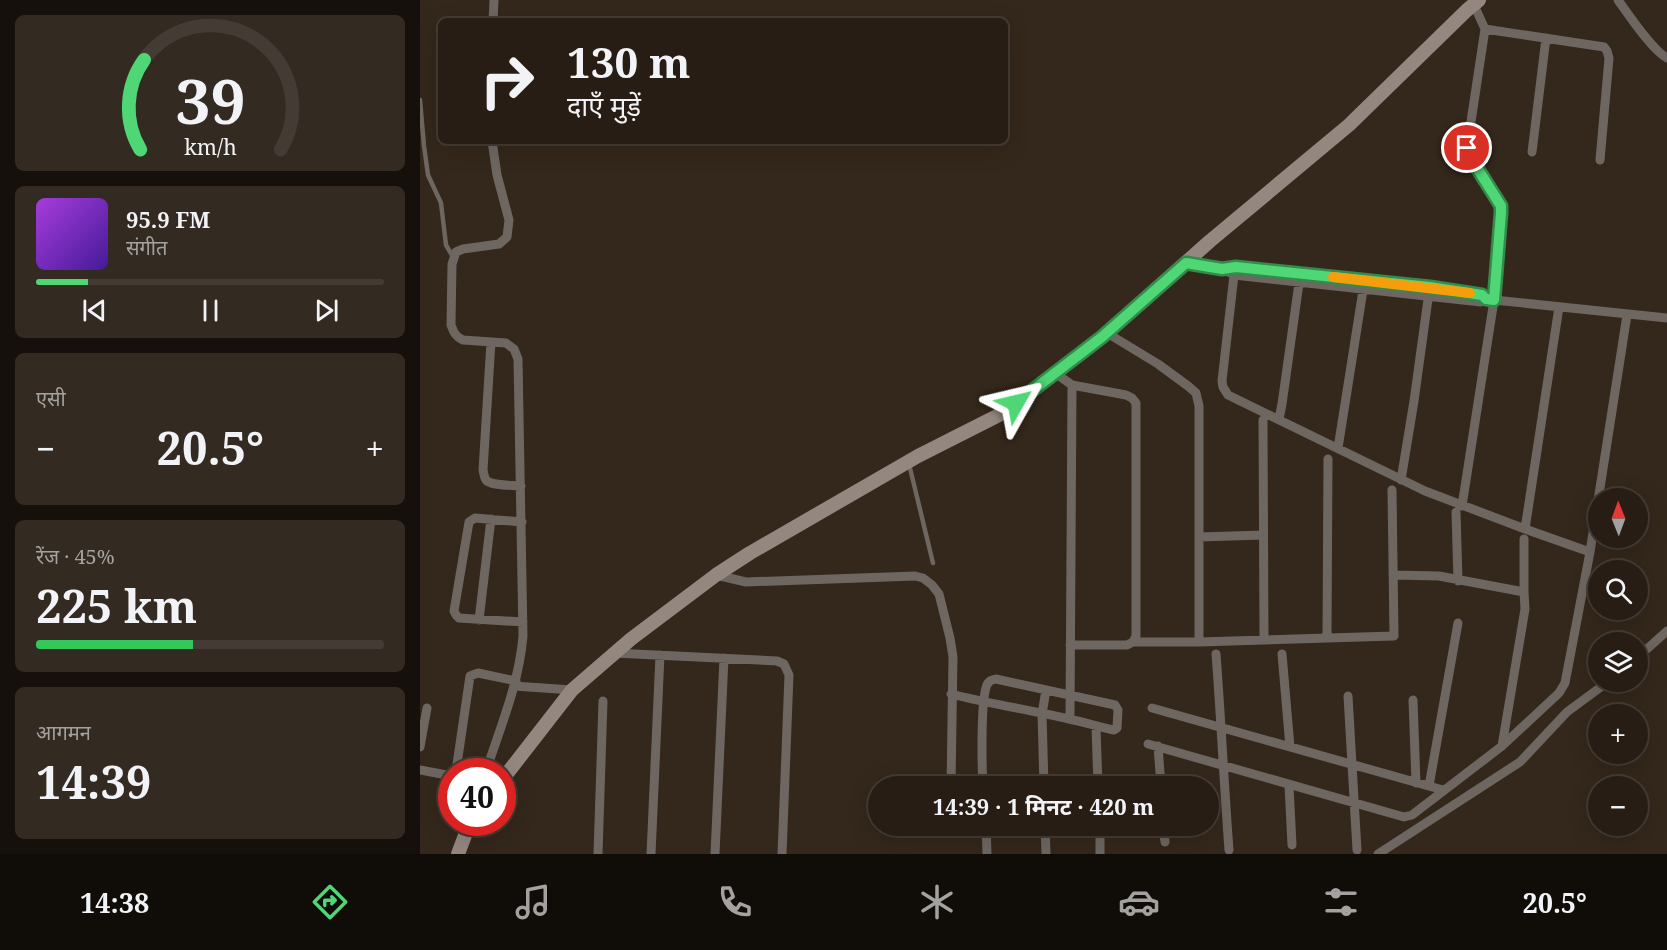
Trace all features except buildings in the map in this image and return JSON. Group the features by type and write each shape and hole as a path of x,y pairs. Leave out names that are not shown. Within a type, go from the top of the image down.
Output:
{"street":[{"path":"493,18 494,0"},
{"path":"1621,1 1649,40 1662,56 1667,58"},
{"path":"516,762 572,690 614,653 716,575 768,542 909,462 999,415 1107,333 1349,125 1476,2 1485,29 1467,148 1469,155 1501,206 1501,213 1459,509 1458,581"},
{"path":"1485,29 1604,47 1609,58 1600,160"},
{"path":"1532,152 1546,38"},
{"path":"490,758 521,661 523,622 518,359 514,349 506,343 463,340 453,332 451,325 453,258 456,252 499,244 507,237 509,220 496,175 492,144"},
{"path":"1186,263 1222,269 1234,275 1300,277"},
{"path":"1222,269 1236,267 1300,277 1429,291 1481,302 1490,299 1667,318"},
{"path":"1234,275 1222,387 1228,395 1459,509 1524,534 1590,552"},
{"path":"1279,419 1300,277"},
{"path":"1338,448 1364,284"},
{"path":"1401,480 1429,291"},
{"path":"1502,746 1525,609 1524,534 1559,307"},
{"path":"1148,744 1404,817 1412,814 1502,746 1563,688 1590,552 1627,315"},
{"path":"1107,333 1158,364 1196,393 1199,406 1198,642"},
{"path":"491,342 483,471 485,478 493,483 521,486"},
{"path":"1055,373 1072,385 1126,395 1136,403 1136,636 1133,642"},
{"path":"1070,719 1072,385"},
{"path":"1263,420 1264,640"},
{"path":"1327,638 1328,459"},
{"path":"1070,645 1394,636 1392,490"},
{"path":"522,522 475,518 469,522 454,606 459,618 523,622"},
{"path":"479,620 491,519"},
{"path":"1199,537 1263,536"},
{"path":"716,575 746,582 908,576 922,578 932,585 939,594 948,624 952,657 951,776"},
{"path":"1394,575 1439,576 1524,592"},
{"path":"1429,786 1458,623"},
{"path":"1648,648 1667,631"},
{"path":"614,653 777,661 784,664 789,675 782,854"},
{"path":"1216,654 1229,850"},
{"path":"1282,654 1290,747"},
{"path":"651,854 660,655"},
{"path":"715,854 724,658"},
{"path":"458,758 470,676 478,673 515,684 572,690"},
{"path":"951,694 983,702 1070,719 1096,727 1116,729 1117,707 996,679 990,681 987,684 983,702 983,776"},
{"path":"1044,776 1042,714 1046,690"},
{"path":"1378,854 1520,762 1567,712 1594,692"},
{"path":"1348,696 1357,850"},
{"path":"1413,700 1416,783"},
{"path":"598,854 603,701"},
{"path":"420,747 427,708"},
{"path":"1152,708 1443,790"},
{"path":"1096,727 1098,776"},
{"path":"1158,746 1160,776"},
{"path":"420,770 438,773"},
{"path":"1289,786 1292,845"},
{"path":"458,854 465,836"},
{"path":"986,836 987,854"},
{"path":"1045,836 1046,854"},
{"path":"1100,836 1100,854"},
{"path":"1165,836 1165,842"}],"lane":[{"path":"420,100 428,175 441,203 446,245 453,258"},
{"path":"909,462 933,563"}],"slow traffic":[{"path":"1333,277 1470,293"}],"route":[{"path":"1016,403 1102,337 1186,263 1222,269 1236,267 1430,287 1482,295 1486,299 1494,300 1501,206 1469,155 1467,148"}]}
